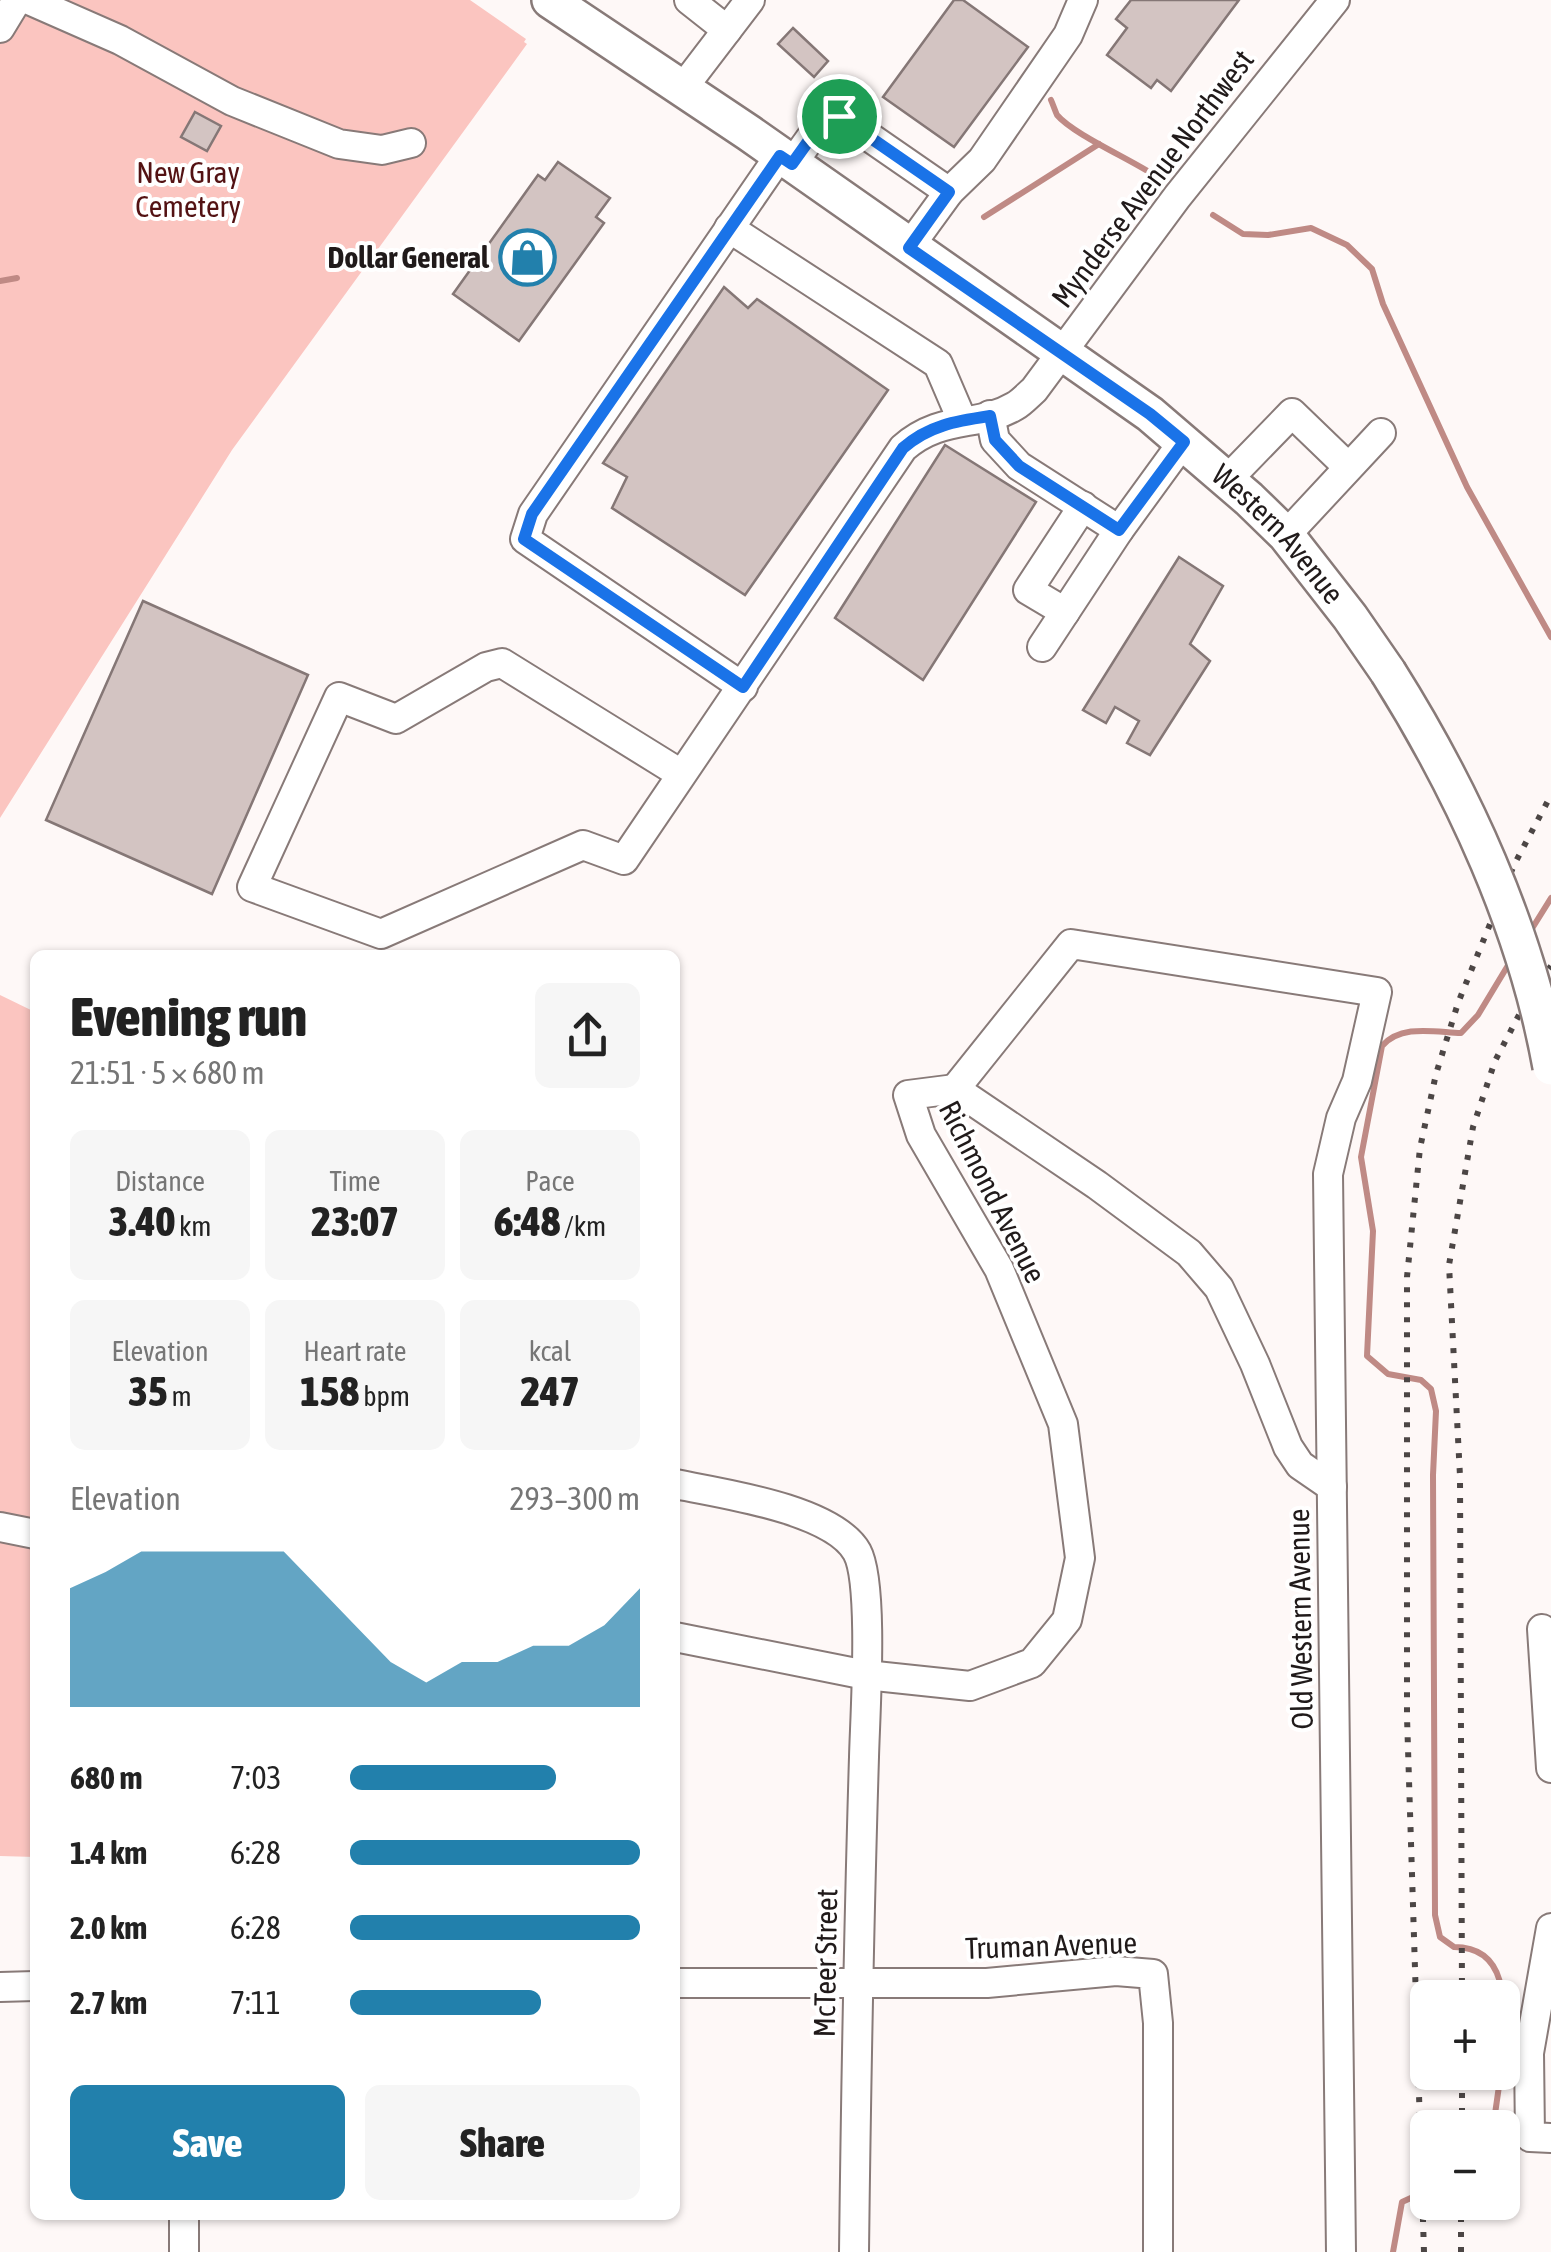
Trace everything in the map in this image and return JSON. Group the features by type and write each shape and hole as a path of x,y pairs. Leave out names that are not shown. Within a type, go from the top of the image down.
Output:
{"main road":[{"name":"Western Avenue","path":"550,0 1150,414 1286,536 1388,672 1462,801 1522,960 1551,1067"}],"street":[{"path":"0,28 17,0"},
{"path":"28,0 120,40 232,101 339,144 382,150 411,143"},
{"path":"689,0 727,30"},
{"path":"682,89 750,0"},
{"path":"909,248 949,192 967,178 992,145 1068,35 1083,0"},
{"name":"Mynderse Avenue Northwest","path":"990,416 1016,406 1034,390 1177,197 1335,0"},
{"path":"743,687 524,539 532,514 729,228 822,122 839,116 949,192"},
{"path":"729,228 938,364 962,420"},
{"path":"1227,480 1292,414 1348,468"},
{"path":"682,774 502,663 486,667 396,718 339,698 252,887 381,934 583,845 624,860 903,448 941,424 990,416 995,440 1019,466 1119,530"},
{"path":"1286,536 1381,432"},
{"path":"1042,646 1119,530 1184,442"},
{"path":"1065,612 1028,590 1083,506"},
{"name":"Old Western Avenue","path":"955,1089 1071,944 1377,992 1357,1081 1341,1118 1328,1174 1341,2252"},
{"name":"Richmond Avenue","path":"680,1638 866,1675 970,1686 1032,1663 1067,1620 1080,1558 1063,1424 1000,1270 921,1135 908,1096 955,1089 1189,1252 1219,1288 1288,1447 1300,1465 1332,1488"},
{"name":"McTeer Street","path":"680,1485 739,1497 819,1522 845,1538 857,1552 864,1576 866,1675 854,2252"},
{"path":"0,1527 30,1533"},
{"path":"1542,1629 1551,1768"},
{"path":"1551,1928 1529,2053 1530,2137 1551,2138"},
{"name":"Truman Avenue","path":"680,1983 987,1983 1116,1971 1153,1974 1158,2022 1158,2252"},
{"path":"0,1987 30,1986"},
{"path":"184,2220 184,2252"}],"green space":[{"name":"New Gray Cemetery","path":"0,0 470,0 526,39 527,44 232,450 0,818"},
{"path":"0,995 30,1010 30,1857 0,1856"}],"building":[{"path":"954,0 963,0 1028,47 954,147 883,97"},
{"path":"1131,0 1239,0 1171,91 1157,80 1151,88 1107,55 1127,28 1116,19"},
{"path":"793,28 828,61 814,77 778,44"},
{"path":"195,112 221,126 207,151 181,137"},
{"name":"Dollar General","path":"558,162 610,198 596,217 604,223 519,341 453,294 538,175 545,180"},
{"path":"724,287 748,308 757,299 888,390 745,595 612,508 627,477 603,463"},
{"path":"945,445 1036,502 923,680 835,618"},
{"path":"1179,557 1223,586 1190,644 1210,661 1150,755 1127,743 1139,721 1115,707 1106,723 1083,710"},
{"path":"143,601 308,675 212,894 46,820"}],"waterway":[{"path":"1051,100 1065,122 1154,175"},
{"path":"984,217 1099,144"},
{"path":"1213,215 1243,234 1268,235 1311,228 1347,245 1372,269 1383,304 1467,487 1551,637"},
{"path":"0,281 17,278"},
{"path":"1528,935 1551,898"},
{"path":"1499,1980 1485,1956 1472,1949 1454,1947 1440,1937 1435,1915 1436,1411 1431,1389 1421,1380 1388,1374 1367,1356 1373,1231 1361,1157 1382,1046 1408,1032 1461,1033 1478,1015 1510,962"},
{"path":"1496,2110 1498,2090"},
{"path":"1393,2252 1402,2202 1410,2198"}],"railway":[{"path":"1424,2252 1407,1717 1407,1277 1420,1148 1436,1074 1458,1003 1514,865 1551,795"},
{"path":"1462,1980 1460,1476 1449,1265 1473,1127 1495,1061 1532,990 1551,966"},
{"path":"1462,2090 1462,2110"},
{"path":"1461,2220 1461,2252"}],"place":[{"name":"Dollar General","path":"528,258"}],"route":[{"path":"839,116 949,192 909,248 1150,414 1184,442 1119,530 1019,466 995,440 990,416 941,424 917,436 903,448 743,687 524,539 532,514 780,156 792,164 822,122 839,116"}]}
